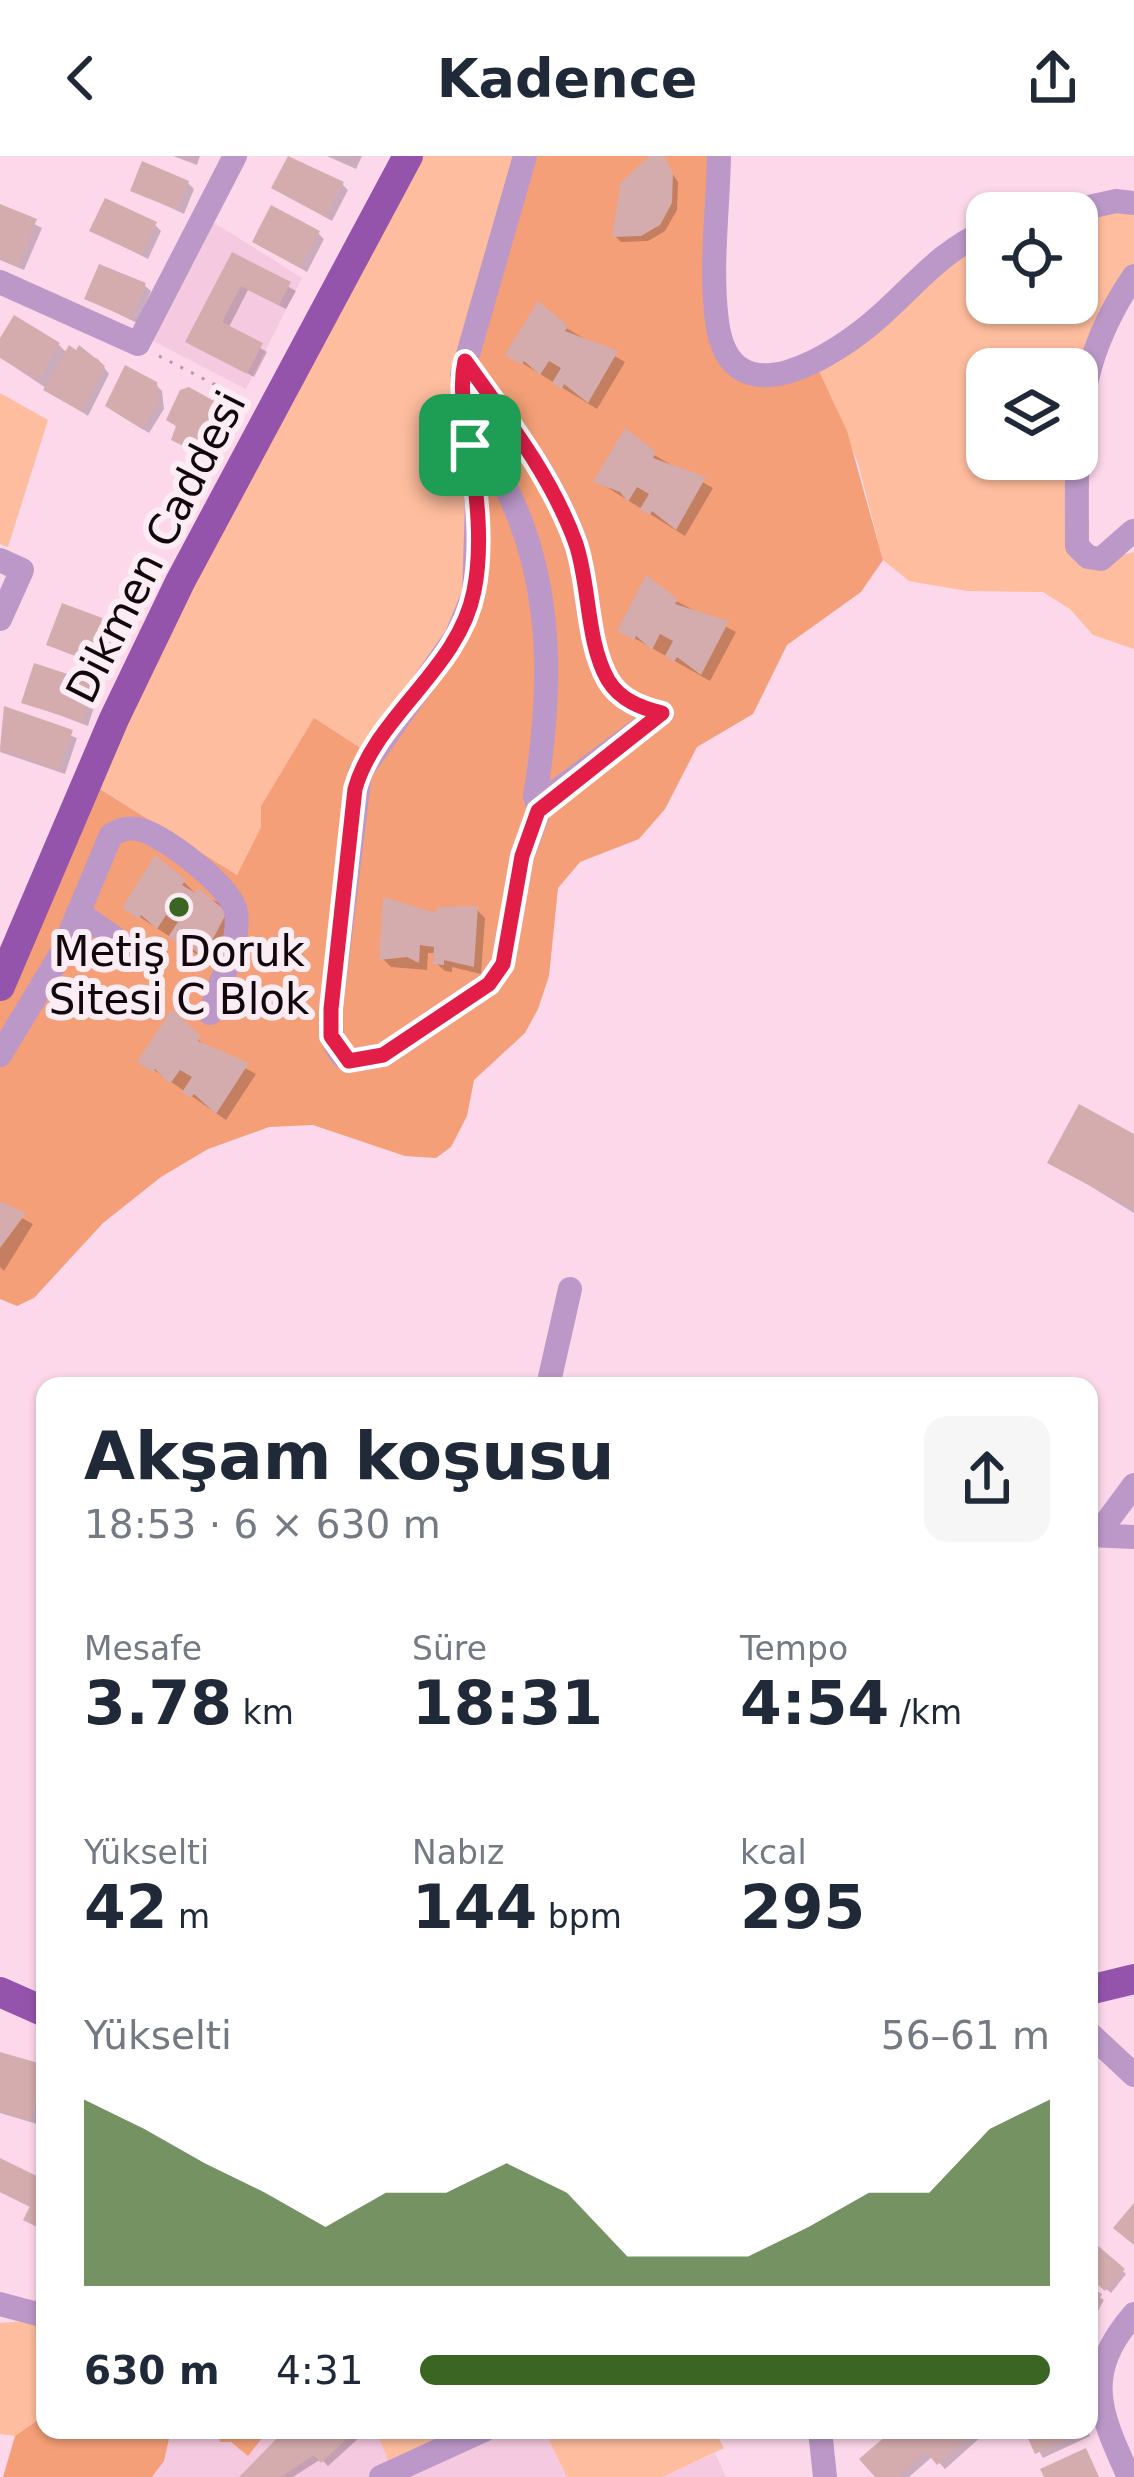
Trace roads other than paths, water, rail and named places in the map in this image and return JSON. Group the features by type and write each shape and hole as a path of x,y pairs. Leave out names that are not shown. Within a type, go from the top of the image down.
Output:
{"main road":[{"name":"Dikmen Caddesi","path":"0,986 134,677 408,156"},
{"path":"1098,1988 1134,1978"},
{"path":"0,1992 36,2008"}],"street":[{"path":"0,282 145,348 235,156"},
{"path":"465,361 524,444 563,514 585,572 605,675 625,698 662,713 538,811 522,856 503,964 489,984 383,1055 349,1061 339,1054 331,1036 331,1009 355,789 366,762 467,614 478,542 462,398 465,361 526,156"},
{"path":"718,156 717,325 741,367 760,374 780,375 816,365 878,319 966,242"},
{"path":"1098,205 1134,203"},
{"path":"1133,531 1100,559 1088,557 1077,546 1077,436 1084,375 1102,324 1134,276"},
{"path":"470,445 484,449 512,499 545,613 550,695 534,801 538,811"},
{"path":"0,619 11,565"},
{"path":"0,1055 61,954 111,836 128,828 146,831 220,883 233,900 237,925 210,1013"},
{"path":"79,912 133,951"},
{"path":"550,1377 570,1289"},
{"path":"1098,1529 1134,1485"},
{"path":"1098,1535 1134,1537"},
{"path":"1098,2041 1134,2075"},
{"path":"0,2305 36,2315"},
{"path":"1129,2477 1105,2424 1099,2386 1109,2343 1134,2314"},
{"path":"0,2323 36,2319"},
{"path":"381,2477 464,2439"},
{"path":"821,2439 825,2477"}],"place":[{"name":"Metiş Doruk Sitesi C Blok","path":"179,907"}]}
